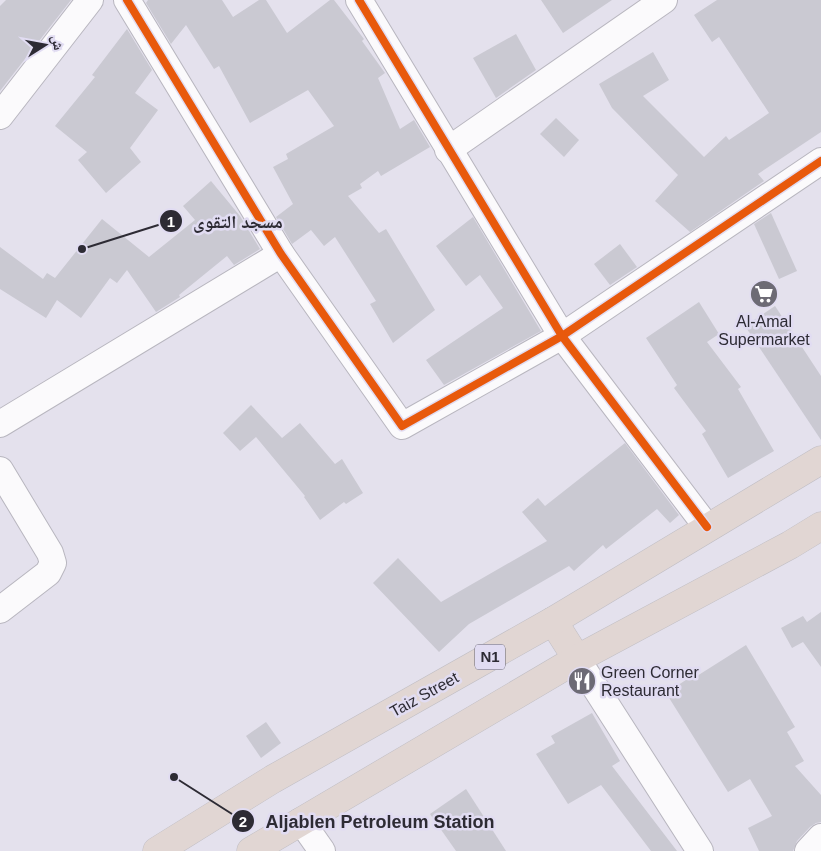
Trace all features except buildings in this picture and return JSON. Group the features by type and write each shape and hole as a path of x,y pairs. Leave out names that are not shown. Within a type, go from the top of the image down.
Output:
{"highway":[{"name":"Taiz Street","path":"156,851 273,779 553,622 821,460"},
{"path":"251,851 577,659 790,545 821,526"},
{"path":"553,622 577,659"}],"street":[{"path":"0,116 90,0"},
{"path":"127,0 281,254 402,426 562,336 821,161"},
{"path":"359,0 562,336 707,528"},
{"path":"448,150 664,0"},
{"path":"0,424 281,254"},
{"path":"0,470 50,553 53,563 48,573 0,610"},
{"path":"577,659 700,851"},
{"path":"301,821 322,851"},
{"path":"808,851 821,838"}],"cycle path":[{"path":"127,0 281,254 402,426 562,336 821,161"},
{"path":"359,0 562,336 707,527"}],"place":[{"name":"مسجد التقوى","path":"82,249"},
{"name":"Al-Amal Supermarket","path":"764,294"},
{"name":"Green Corner Restaurant","path":"582,681"},
{"name":"Aljablen Petroleum Station","path":"174,777"}]}
